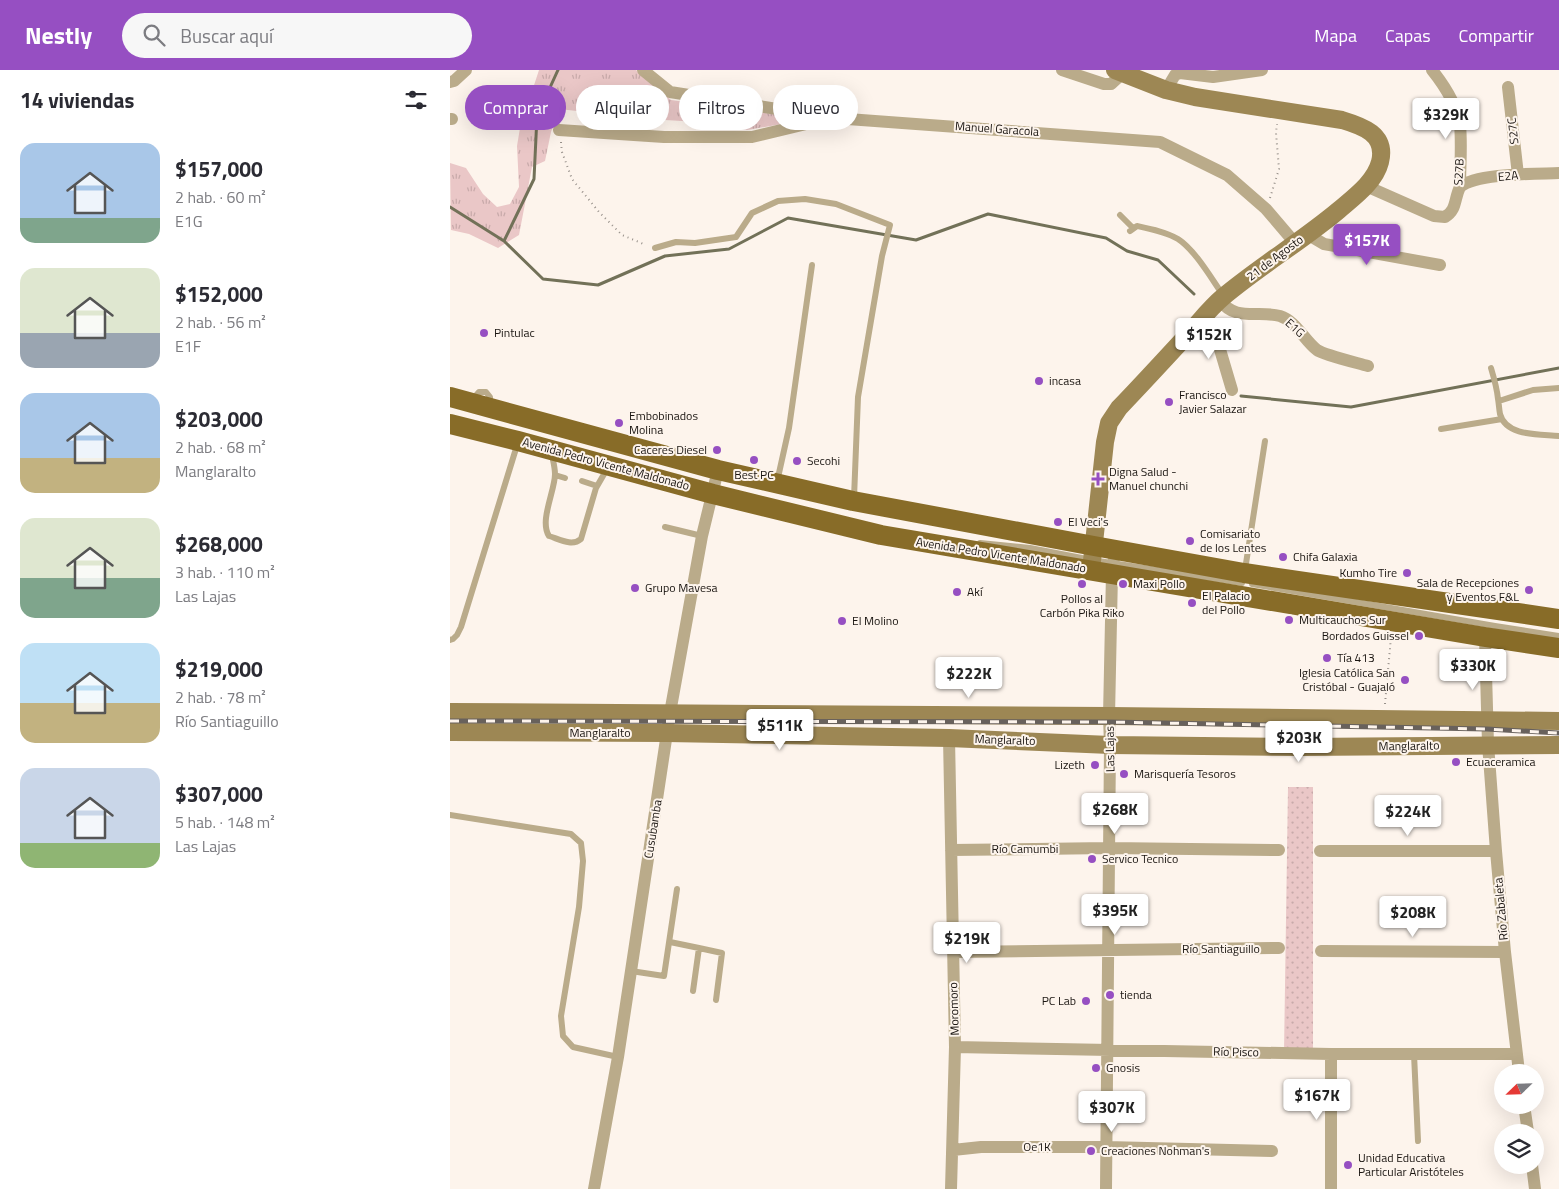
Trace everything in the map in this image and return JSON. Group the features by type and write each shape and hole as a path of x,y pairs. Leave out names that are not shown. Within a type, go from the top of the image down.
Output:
{"main road":[{"name":"21 de Agosto","path":"1092,557 1105,442 1109,423 1119,408 1222,298 1346,204 1366,186 1373,177 1380,161 1378,140 1372,132 1362,126 1342,120 1195,97 1166,90 1119,72"},
{"name":"Avenida Pedro Vicente Maldonado","path":"450,397 476,407 881,535 1244,573 1559,619"},
{"name":"Avenida Pedro Vicente Maldonado","path":"450,424 610,465 716,483 776,483 1092,557"},
{"name":"Avenida Pedro Vicente Maldonado","path":"1114,560 1392,621 1559,648"},
{"name":"Manglaralto","path":"450,712 1559,721"},
{"name":"Manglaralto","path":"450,732 667,733 949,738 1110,745 1301,747 1488,744 1559,745"}],"street":[{"path":"450,82 454,81 466,70"},
{"name":"Manuel Garacola","path":"643,70 670,92 773,108"},
{"path":"1062,70 1104,84 1111,84 1119,72"},
{"path":"1166,90 1175,75 1180,73 1213,77 1262,70"},
{"name":"S27B","path":"1366,186 1434,216 1445,217 1454,209 1460,187 1460,125 1451,99 1432,70"},
{"name":"S27C","path":"1508,87 1518,175"},
{"name":"Manuel Garacola","path":"858,120 1160,142 1228,175 1301,239"},
{"path":"559,130 664,137 752,137 782,130"},
{"name":"E2A","path":"1460,187 1483,178 1559,173"},
{"path":"1301,239 1440,265"},
{"name":"E1G","path":"1222,298 1225,308 1233,312 1279,316 1288,320 1318,351 1368,366"},
{"path":"1203,319 1211,326 1216,336 1232,390"},
{"name":"Cusubamba","path":"594,1189 618,1057 670,713 702,536 716,483"},
{"name":"Las Lajas","path":"1106,1189 1109,716 1114,560"},
{"name":"Río Zabaleta","path":"1485,637 1488,744 1496,851 1518,1064"},
{"name":"Moromoro","path":"949,738 955,1047 951,1189"},
{"name":"Río Camumbi","path":"951,850 1109,848 1279,850"},
{"path":"1320,851 1496,851"},
{"name":"Río Santiaguillo","path":"953,952 1279,948"},
{"path":"1320,951 1505,952"},
{"name":"Río Pisco","path":"955,1047 1331,1054 1517,1054"},
{"path":"1331,1054 1331,1189"},
{"name":"Oe1K","path":"953,1150 981,1147 1106,1147 1272,1151"},
{"path":"1533,1174 1535,1189"}],"lane":[{"path":"655,248 676,242 695,243 736,237 752,213 778,201 805,199 836,204 890,225 882,256 858,396 853,501"},
{"path":"1120,215 1131,229 1137,226 1159,231 1179,240 1197,258 1222,298"},
{"path":"776,483 789,428 812,264"},
{"path":"1491,368 1497,389 1500,413 1506,425 1514,430 1559,436"},
{"path":"1499,401 1533,390 1559,388"},
{"path":"450,417 653,470"},
{"path":"1441,429 1502,419"},
{"path":"450,640 454,639 461,627 518,440"},
{"path":"1244,573 1265,441"},
{"path":"549,449 555,475 545,523 547,533 549,536 570,542 577,542 581,539 597,486 602,475 610,465"},
{"path":"555,475 565,478"},
{"path":"582,482 597,486"},
{"path":"716,483 754,486"},
{"path":"788,505 871,525"},
{"path":"665,527 702,536"},
{"path":"936,537 964,542"},
{"path":"1012,539 1092,557"},
{"path":"974,542 1092,557"},
{"path":"1114,560 1397,598 1521,621"},
{"path":"1114,560 1559,636"},
{"path":"450,814 572,834 581,844 583,861 580,898 562,1016 563,1036 573,1048 618,1057"},
{"path":"631,971 663,977 677,889"},
{"path":"670,942 722,952 716,1000"},
{"path":"693,991 699,948"},
{"path":"1414,1054 1418,1140"}],"path":[{"path":"1266,209 1279,169 1276,134 1278,110"},
{"path":"559,130 562,152 572,179 598,212 622,235 655,248"},
{"path":"1383,719 1392,621"}],"green space":[{"path":"539,70 636,70 654,85 576,85 576,111 566,110 566,85 534,85"},
{"path":"669,98 679,101 679,121 669,120"},
{"path":"763,113 773,114 773,125 763,127"},
{"path":"520,130 552,130 545,161 532,167 519,235 498,248 469,234 451,230 450,163 466,168 483,194 497,207 510,204 519,187 517,146"},
{"path":"1288,787 1313,787 1313,1053 1284,1053"}],"waterway":[{"path":"504,241 534,179 537,116 558,70"},
{"path":"450,207 504,241 543,279 598,285 665,256 729,249 788,218 916,240 988,214 1106,238 1127,251 1158,260 1194,294"},
{"path":"1241,396 1351,407 1559,368"}],"railway":[{"path":"450,721 1109,722 1487,729 1559,733"}],"place":[{"name":"Pintulac","path":"484,333"},
{"name":"incasa","path":"1039,381"},
{"name":"Francisco Javier Salazar","path":"1169,402"},
{"name":"Embobinados Molina","path":"619,423"},
{"name":"Caceres Diesel","path":"717,450"},
{"name":"Best PC","path":"754,460"},
{"name":"Secohi","path":"797,461"},
{"name":"Digna Salud - Manuel chunchi","path":"1098,479"},
{"name":"El Veci's","path":"1058,522"},
{"name":"Comisariato de los Lentes","path":"1190,541"},
{"name":"Chifa Galaxia","path":"1283,557"},
{"name":"Kumho Tire","path":"1407,573"},
{"name":"Pollos al Carbón Pika Riko","path":"1082,584"},
{"name":"Maxi Pollo","path":"1123,584"},
{"name":"Grupo Mavesa","path":"635,588"},
{"name":"Sala de Recepciones y Eventos F&L","path":"1529,590"},
{"name":"Akí","path":"957,592"},
{"name":"El Palacio del Pollo","path":"1192,603"},
{"name":"Multicauchos Sur","path":"1289,620"},
{"name":"El Molino","path":"842,621"},
{"name":"Bordados Guissel","path":"1419,636"},
{"name":"Tía 413","path":"1327,658"},
{"name":"Iglesia Católica San Cristóbal - Guajaló","path":"1405,680"},
{"name":"Ecuaceramica","path":"1456,762"},
{"name":"Lizeth","path":"1095,765"},
{"name":"Marisquería Tesoros","path":"1124,774"},
{"name":"Servico Tecnico","path":"1092,859"},
{"name":"tienda","path":"1110,995"},
{"name":"PC Lab","path":"1086,1001"},
{"name":"Gnosis","path":"1096,1068"},
{"name":"Creaciones Nohman's","path":"1091,1151"},
{"name":"Unidad Educativa Particular Aristóteles","path":"1348,1165"}]}
